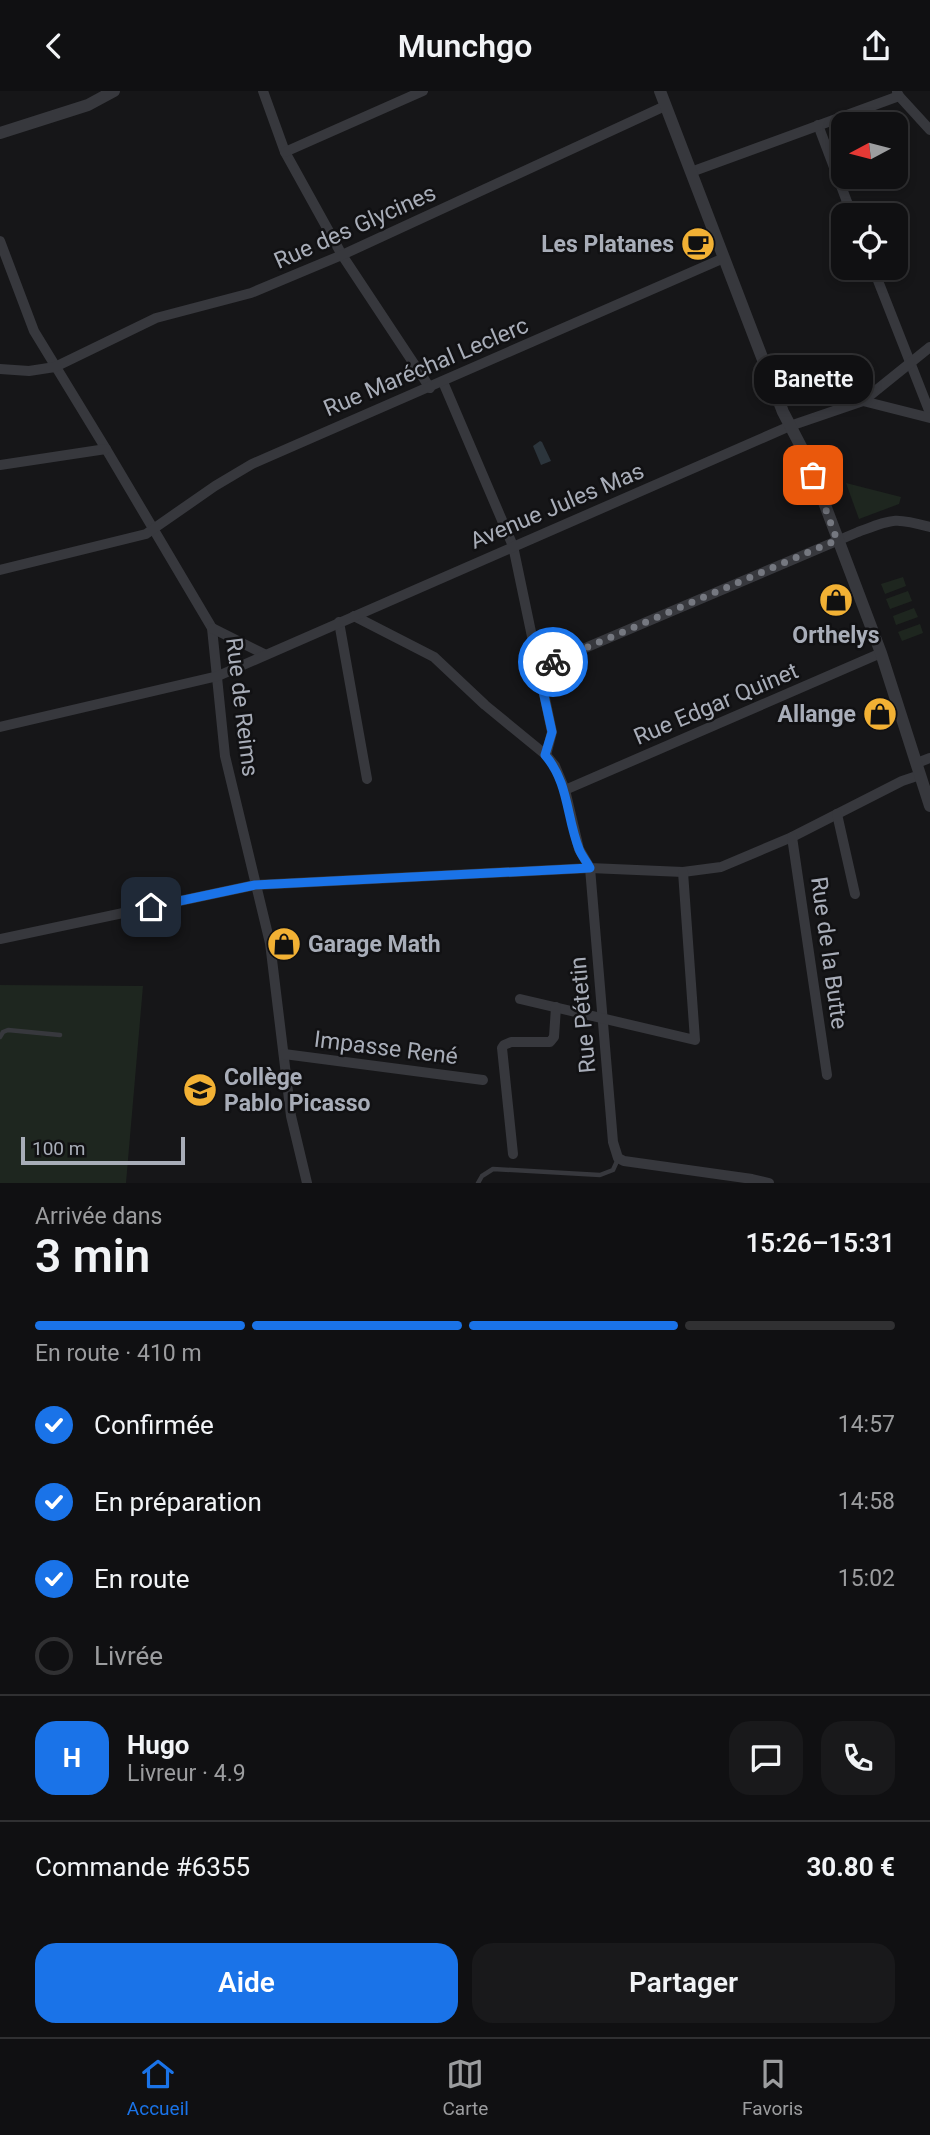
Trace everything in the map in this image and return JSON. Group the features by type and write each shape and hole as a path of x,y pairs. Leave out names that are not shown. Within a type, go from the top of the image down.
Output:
{"street":[{"path":"0,133 88,105 114,91"},
{"path":"263,91 285,152 342,255 430,388"},
{"path":"285,152 423,91"},
{"path":"660,91 790,426 808,460 881,653 930,806"},
{"path":"691,172 898,93 930,130"},
{"name":"Rue des Glycines","path":"55,367 156,318 251,293 342,255 665,106"},
{"path":"818,125 847,203"},
{"name":"Rue de Reims","path":"0,241 34,331 212,628 225,756 270,943 291,1116 307,1183"},
{"name":"Rue Maréchal Leclerc","path":"0,570 141,536 155,530 215,486 252,464 724,258"},
{"path":"878,280 930,415"},
{"path":"863,401 930,347"},
{"path":"0,369 29,371 55,367"},
{"path":"443,382 513,546 552,732 545,755"},
{"path":"863,401 930,415"},
{"name":"Avenue Jules Mas","path":"0,727 218,675 790,426 863,401"},
{"path":"0,465 106,449"},
{"path":"538,668 889,520 903,519 930,527"},
{"name":"Rue Pétetin","path":"354,616 434,657 555,766 565,790 579,849 590,868 613,1142 618,1158"},
{"path":"340,622 367,779"},
{"path":"212,628 264,654"},
{"name":"Rue Edgar Quinet","path":"565,790 881,653"},
{"path":"0,939 255,885 590,868 683,872 721,867 792,837 902,781 930,758"},
{"path":"837,814 855,894"},
{"name":"Rue de la Butte","path":"792,837 827,1075"},
{"path":"520,999 695,1040 683,872"},
{"path":"513,1154 502,1048 511,1042 550,1042 554,1037 556,1007"},
{"name":"Impasse René","path":"285,1054 483,1080"},
{"path":"618,1158 752,1178 769,1183"}],"lane":[{"path":"0,1037 8,1030 60,1035"},
{"path":"478,1183 481,1176 493,1169 600,1175 613,1170 618,1158"}],"shaded area":[{"path":"540,441 551,461 541,465 533,446"},
{"path":"846,483 901,497 899,504 859,519"},
{"path":"903,577 906,586 885,594 881,584"},
{"path":"908,591 912,601 890,609 886,599"},
{"path":"914,608 918,617 896,625 893,616"},
{"path":"920,624 923,633 902,641 898,632"},
{"path":"0,985 143,986 126,1183 0,1183"}],"way so far":[{"path":"553,662 837,540 813,475"}],"place":[{"name":"Les Platanes","path":"698,244"},
{"name":"Banette","path":"813,475"},
{"name":"Orthelys","path":"836,600"},
{"name":"Allange","path":"880,714"},
{"name":"Garage Math","path":"284,944"},
{"name":"Collège Pablo Picasso","path":"200,1090"}],"route":[{"path":"151,907 255,885 590,868 579,849 565,790 555,766 545,755 552,732 538,668 553,662"}]}
